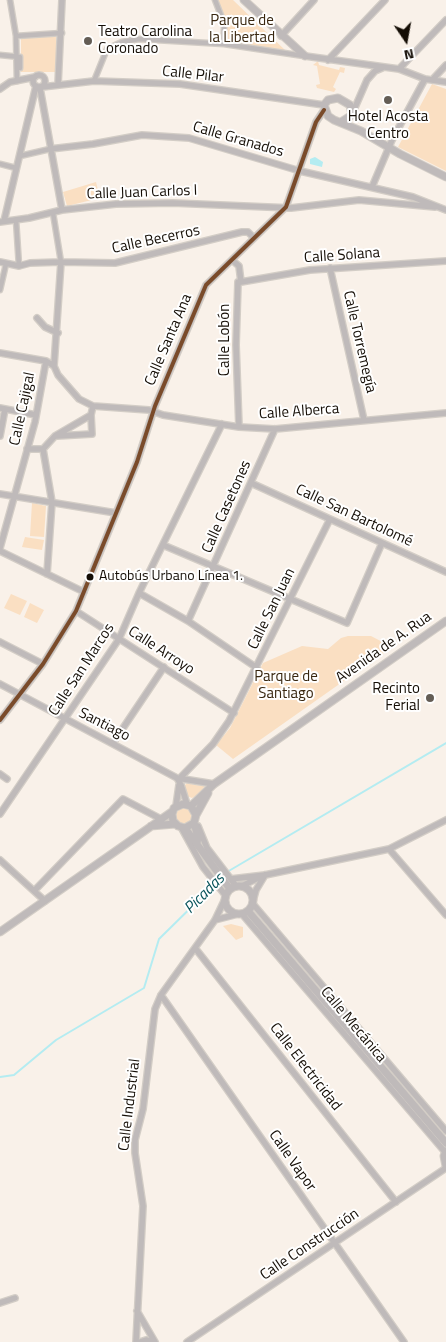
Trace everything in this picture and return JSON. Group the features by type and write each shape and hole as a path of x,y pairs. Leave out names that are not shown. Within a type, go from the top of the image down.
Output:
{"street":[{"path":"10,0 16,36 17,81"},
{"path":"0,90 10,82 39,75 58,83 62,33 62,0"},
{"path":"215,0 224,23 224,44"},
{"path":"244,0 305,56"},
{"path":"281,36 314,0"},
{"path":"328,60 385,0"},
{"path":"399,69 446,20"},
{"path":"16,36 62,33"},
{"path":"94,81 107,49 122,42 139,39 224,44 360,63 399,69 425,78 446,82"},
{"path":"0,55 20,57 20,68"},
{"path":"58,74 61,71 61,57"},
{"path":"360,63 366,70 367,80"},
{"path":"433,79 446,65"},
{"path":"341,122 349,119 367,80 375,70 385,67"},
{"path":"416,75 418,89"},
{"path":"35,77 62,210"},
{"path":"2,218 38,87 45,83 45,78"},
{"path":"372,187 389,148 425,78"},
{"path":"17,81 38,87"},
{"name":"Calle Pilar","path":"38,87 58,83 94,81 180,84 326,110"},
{"path":"286,207 318,119 326,110 332,98 347,101 355,98 362,90"},
{"path":"347,101 361,131"},
{"path":"326,110 341,122 446,177"},
{"name":"Calle Granados","path":"20,156 50,149 142,135 188,138 300,170 413,198 446,210"},
{"path":"0,164 16,168"},
{"name":"Calle Juan Carlos I","path":"2,218 16,220 62,210 116,204 173,202 286,207 359,200 435,207"},
{"name":"Calle Santa Ana","path":"0,720 43,664 76,611 206,285 286,207"},
{"path":"53,213 61,262 58,333 54,366 58,375 79,399 93,406 91,415 92,434 55,436"},
{"path":"16,220 18,266"},
{"name":"Calle Becerros","path":"3,263 18,266 30,263 127,261 242,232 248,232 254,238"},
{"path":"232,260 238,266 241,282"},
{"name":"Calle Solana","path":"241,282 330,268 446,261"},
{"path":"0,290 3,263"},
{"name":"Calle Torremegía","path":"330,268 364,420"},
{"name":"Calle Lobón","path":"239,427 236,345 238,282 241,282"},
{"path":"37,318 46,328 58,333"},
{"path":"0,354 46,361 54,366"},
{"name":"Calle Cajigal","path":"0,549 36,415 46,361"},
{"path":"44,372 58,375"},
{"name":"Calle Alberca","path":"93,406 154,412 239,427 275,429 446,413"},
{"path":"0,436 2,408 36,415"},
{"path":"27,449 43,448 55,436 91,415"},
{"name":"Calle San Marcos","path":"0,814 119,639 139,593 222,424"},
{"name":"Calle Casetones","path":"188,622 275,429"},
{"path":"43,448 52,502 47,574"},
{"name":"Calle San Bartolomé","path":"251,483 446,572"},
{"path":"0,494 116,513"},
{"name":"Calle San Juan","path":"178,779 213,744 234,712 330,518"},
{"path":"162,545 347,623 382,542"},
{"path":"0,549 84,592"},
{"path":"139,593 188,622 257,668"},
{"name":"Calle Arroyo","path":"76,611 234,712"},
{"name":"Avenida de A. Rua","path":"189,805 214,784 446,621"},
{"path":"0,642 43,664"},
{"path":"113,743 164,668"},
{"name":"Santiago","path":"0,684 178,779"},
{"path":"0,774 7,779"},
{"path":"178,779 214,784"},
{"path":"178,779 222,879"},
{"path":"178,779 179,786 172,818 197,843 206,859 232,891 230,911 247,909"},
{"name":"Avenida de A. Rua","path":"195,819 214,784"},
{"path":"34,891 123,799 161,819"},
{"path":"0,932 175,808 189,805"},
{"path":"151,826 180,826 195,819"},
{"path":"195,819 197,843"},
{"path":"222,879 265,875 389,848 446,820"},
{"path":"180,826 222,879"},
{"path":"389,848 446,916"},
{"path":"0,860 45,901"},
{"path":"232,891 265,875"},
{"path":"215,920 247,909 265,875"},
{"path":"232,891 250,891 247,909 446,1143"},
{"name":"Calle Industrial","path":"136,1342 143,1206 134,1153 135,1140 144,1109 155,1009 160,995 215,920 232,891"},
{"name":"Calle Mecánica","path":"247,909 446,1131"},
{"name":"Calle Mecánica","path":"247,909 445,1151"},
{"name":"Calle Electricidad","path":"195,948 396,1202"},
{"name":"Calle Vapor","path":"160,995 404,1342"},
{"path":"445,1151 446,1167"},
{"name":"Calle Construcción","path":"187,1342 336,1244 446,1167"},
{"path":"0,1303 15,1298"},
{"path":"137,1311 155,1342"},
{"path":"140,1342 146,1340 155,1342"}],"green space":[{"name":"Parque de la Libertad","path":"216,0 233,0 286,51 226,43 226,23"},
{"path":"21,37 56,37 56,72 21,72"},
{"path":"318,61 319,65 339,70 340,67 345,68 344,73 340,72 333,87 336,89 334,92 317,88 316,85 320,84 317,66 313,65"},
{"path":"432,84 446,89 446,171 398,147"},
{"path":"96,182 100,198 67,206 63,192"},
{"path":"32,503 46,506 44,537 30,536"},
{"path":"25,537 44,540 42,550 22,547"},
{"path":"11,594 27,601 20,615 4,608"},
{"path":"30,603 44,610 37,623 24,617"},
{"name":"Parque de Santiago","path":"348,636 371,636 392,647 233,759 216,745 230,728 263,663 302,646 328,649 341,638"},
{"path":"187,783 205,786 198,795 192,798 187,796 184,786"},
{"path":"184,808 190,810 192,816 190,822 184,824 178,822 176,816 178,810"},
{"path":"231,924 243,927 243,937 236,940 223,926"}],"water":[{"path":"315,157 323,162 322,167 310,164 310,159"}],"waterway":[{"name":"Picadas","path":"227,872 446,743"},
{"name":"Picadas","path":"0,1077 14,1075 56,1040 144,988 159,939 220,879"}],"transit line":[{"path":"0,720 43,664 76,611 137,462 155,406 206,285 286,207 316,122 324,110"}],"place":[{"name":"Teatro Carolina Coronado","path":"88,41"},
{"name":"Hotel Acosta Centro","path":"388,100"},
{"name":"Autobús Urbano Línea 1.","path":"90,577"},
{"name":"Recinto Ferial","path":"430,698"}]}
